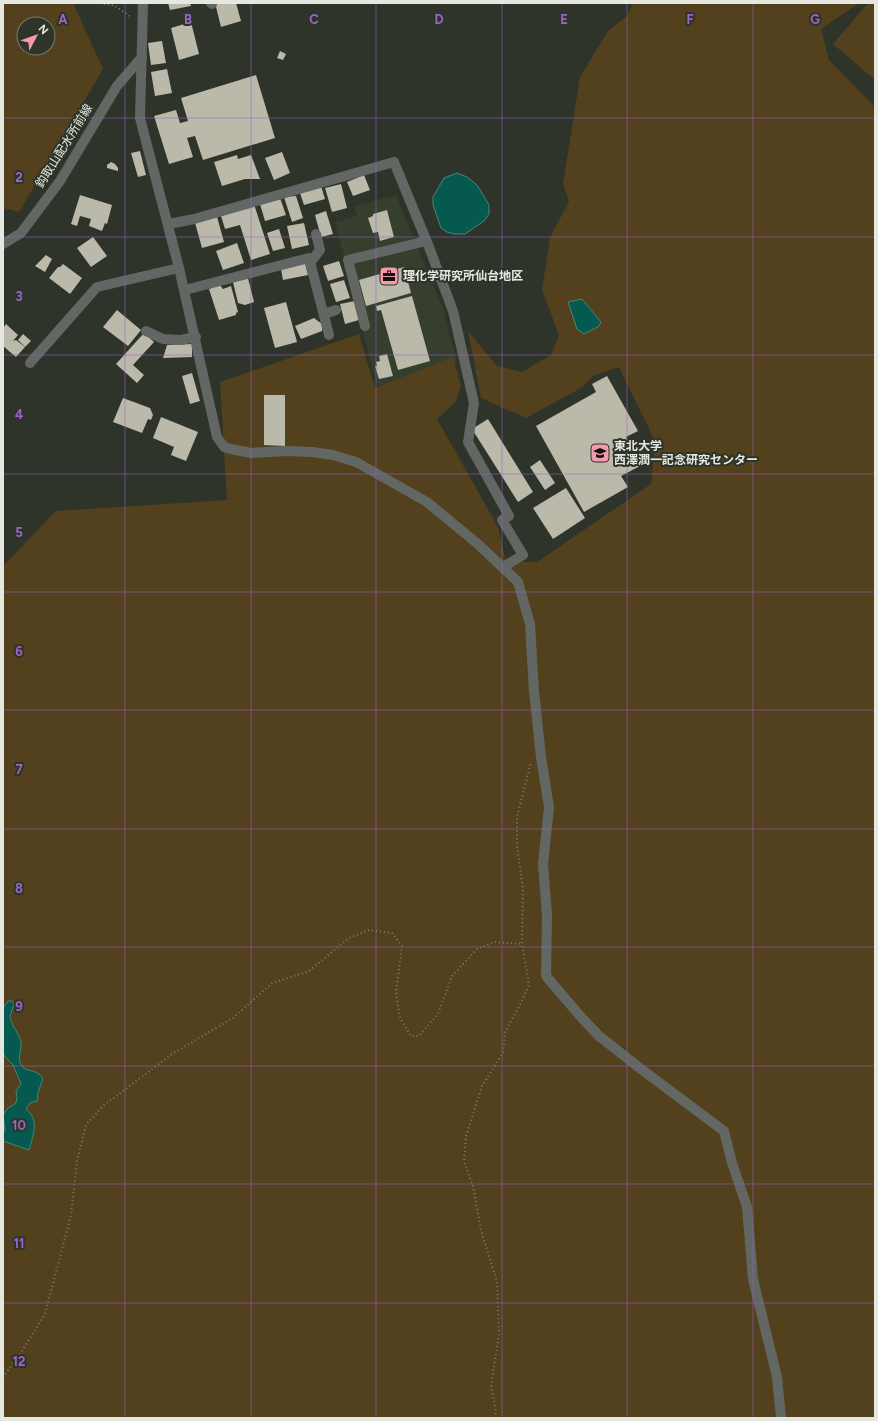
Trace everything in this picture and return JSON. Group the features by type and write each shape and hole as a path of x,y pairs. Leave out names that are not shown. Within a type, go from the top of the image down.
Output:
{"street":[{"path":"142,3 140,118 180,268 217,436 224,447 251,453 287,450 312,452 333,455 356,462 427,502 473,540 518,582 530,624 534,691 541,757 549,807 543,864 547,914 546,976 599,1036 724,1131 732,1163 747,1207 753,1279 777,1377 781,1418"},
{"name":"鈎取山配水所前線","path":"3,244 21,233 60,181 117,86 142,57"},
{"path":"169,224 194,219 394,162 453,311 474,402 468,442 509,516 502,520 523,555 503,567"},
{"path":"310,263 320,250 316,234"},
{"path":"366,326 348,260 426,241"},
{"path":"185,290 308,258 329,335"},
{"path":"30,363 97,287 180,268"},
{"path":"324,314 336,310"},
{"path":"146,331 164,340 180,340 196,337"}],"path":[{"path":"100,3 115,6 142,25"},
{"path":"495,1418 496,1412 491,1385 500,1336 497,1282 481,1230 473,1186 464,1161 466,1136 482,1086 502,1053 505,1032 520,1006 529,985 522,944 523,888 517,846 517,817 531,760"},
{"path":"3,1377 20,1354 45,1314 71,1215 77,1161 86,1125 103,1106 172,1054 233,1018 272,983 309,971 349,938 369,930 392,933 402,946 396,992 400,1018 411,1036 419,1036 438,1014 452,976 477,949 494,942 522,944"}],"shaded area":[{"path":"3,3 73,3 103,69 19,212 3,208"},
{"path":"633,3 859,3 821,29 829,60 875,107 875,1418 3,1418 3,566 56,511 227,500 220,382 359,334 375,388 453,357 461,386 455,403 437,419 498,527 506,562 537,562 651,484 655,441 619,367 593,376 583,387 526,418 481,398 468,331 497,366 522,372 551,355 559,335 542,290 550,238 569,201 563,184 580,77 608,31 627,16"},
{"path":"868,3 875,3 875,80 833,44"},
{"name":"理化学研究所仙台地区","path":"396,195 443,309 457,362 377,386 335,222 357,216 354,206"}],"water":[{"path":"457,173 467,177 477,185 489,205 489,214 484,221 465,234 454,234 441,228 433,205 433,197 444,178"},
{"path":"582,299 601,322 599,326 584,334 577,329 568,302"},
{"path":"8,1001 12,1001 14,1004 10,1016 21,1042 19,1059 21,1064 24,1068 37,1073 43,1078 37,1101 30,1103 26,1109 33,1118 34,1123 34,1133 29,1150 3,1141 3,1133 5,1130 3,1115 8,1108 16,1103 16,1091 21,1084 13,1065 3,1054 3,1008"}],"building":[{"path":"168,3 190,3 191,6 170,10"},
{"path":"215,3 236,3 241,21 221,27"},
{"path":"191,22 199,54 179,60 171,28"},
{"path":"162,41 166,63 151,65 148,43"},
{"path":"280,51 286,54 283,60 277,58"},
{"path":"167,69 172,93 155,96 151,72"},
{"path":"256,75 275,138 203,160 195,136 187,138 193,157 169,164 154,116 176,110 180,123 188,121 181,98"},
{"path":"140,151 146,175 138,177 131,153"},
{"path":"282,152 290,173 274,180 265,158"},
{"path":"237,155 238,159 251,155 260,179 245,179 222,186 214,162"},
{"path":"111,162 115,164 118,171 107,168 107,165"},
{"path":"364,175 370,190 353,196 347,182"},
{"path":"341,184 347,208 332,212 325,188"},
{"path":"321,186 325,199 304,205 300,193"},
{"path":"80,195 112,205 107,224 105,223 102,231 89,226 91,219 80,216 77,226 71,224"},
{"path":"296,196 303,218 292,222 284,197"},
{"path":"280,198 286,215 265,221 260,204"},
{"path":"254,204 270,254 251,260 240,225 225,229 221,216 228,212"},
{"path":"387,210 394,237 380,241 378,232 373,233 368,218 373,216 373,214"},
{"path":"326,211 333,234 321,237 315,215"},
{"path":"216,213 224,242 202,248 194,219"},
{"path":"304,223 309,245 292,249 287,226"},
{"path":"279,229 285,248 273,251 267,233"},
{"path":"93,237 107,256 91,267 77,248"},
{"path":"237,243 244,263 223,270 216,251"},
{"path":"46,255 52,259 45,272 35,266"},
{"path":"339,261 344,276 328,281 323,266"},
{"path":"305,263 308,275 283,280 281,269"},
{"path":"63,264 82,278 70,294 49,278 58,267"},
{"path":"404,267 411,293 366,306 359,280"},
{"path":"248,278 254,302 245,305 238,303 233,282"},
{"path":"344,280 350,298 336,302 330,284"},
{"path":"220,285 223,289 231,286 238,312 236,315 219,320 209,289"},
{"path":"412,296 430,361 398,370 381,310 377,311 376,306"},
{"path":"355,301 359,320 345,324 340,304"},
{"path":"286,302 297,342 275,348 264,308"},
{"path":"117,310 141,330 128,346 103,327"},
{"path":"314,318 322,324 322,331 301,339 295,326"},
{"path":"6,324 18,335 13,341 16,340 25,347 16,357 3,346 3,328"},
{"path":"144,333 154,342 133,365 144,375 137,383 116,364"},
{"path":"23,334 31,341 25,347 18,340"},
{"path":"192,344 192,357 163,358 167,345"},
{"path":"387,354 393,376 379,379 375,366 377,366 376,362 380,361 379,356"},
{"path":"192,373 200,401 190,404 182,376"},
{"path":"607,376 638,431 626,437 642,465 621,476 628,487 584,512 536,426 596,392 592,384"},
{"path":"264,395 285,395 285,446 264,445"},
{"path":"123,398 150,408 153,415 151,420 148,419 142,433 113,422"},
{"path":"161,417 198,432 186,461 171,455 174,447 153,438"},
{"path":"488,419 533,492 518,502 472,429"},
{"path":"540,460 555,483 545,490 530,467"},
{"path":"566,488 585,518 553,539 533,508"}],"place":[{"name":"理化学研究所仙台地区","path":"389,276"},
{"name":"東北大学 西澤潤一記念研究センター","path":"600,453"}]}
